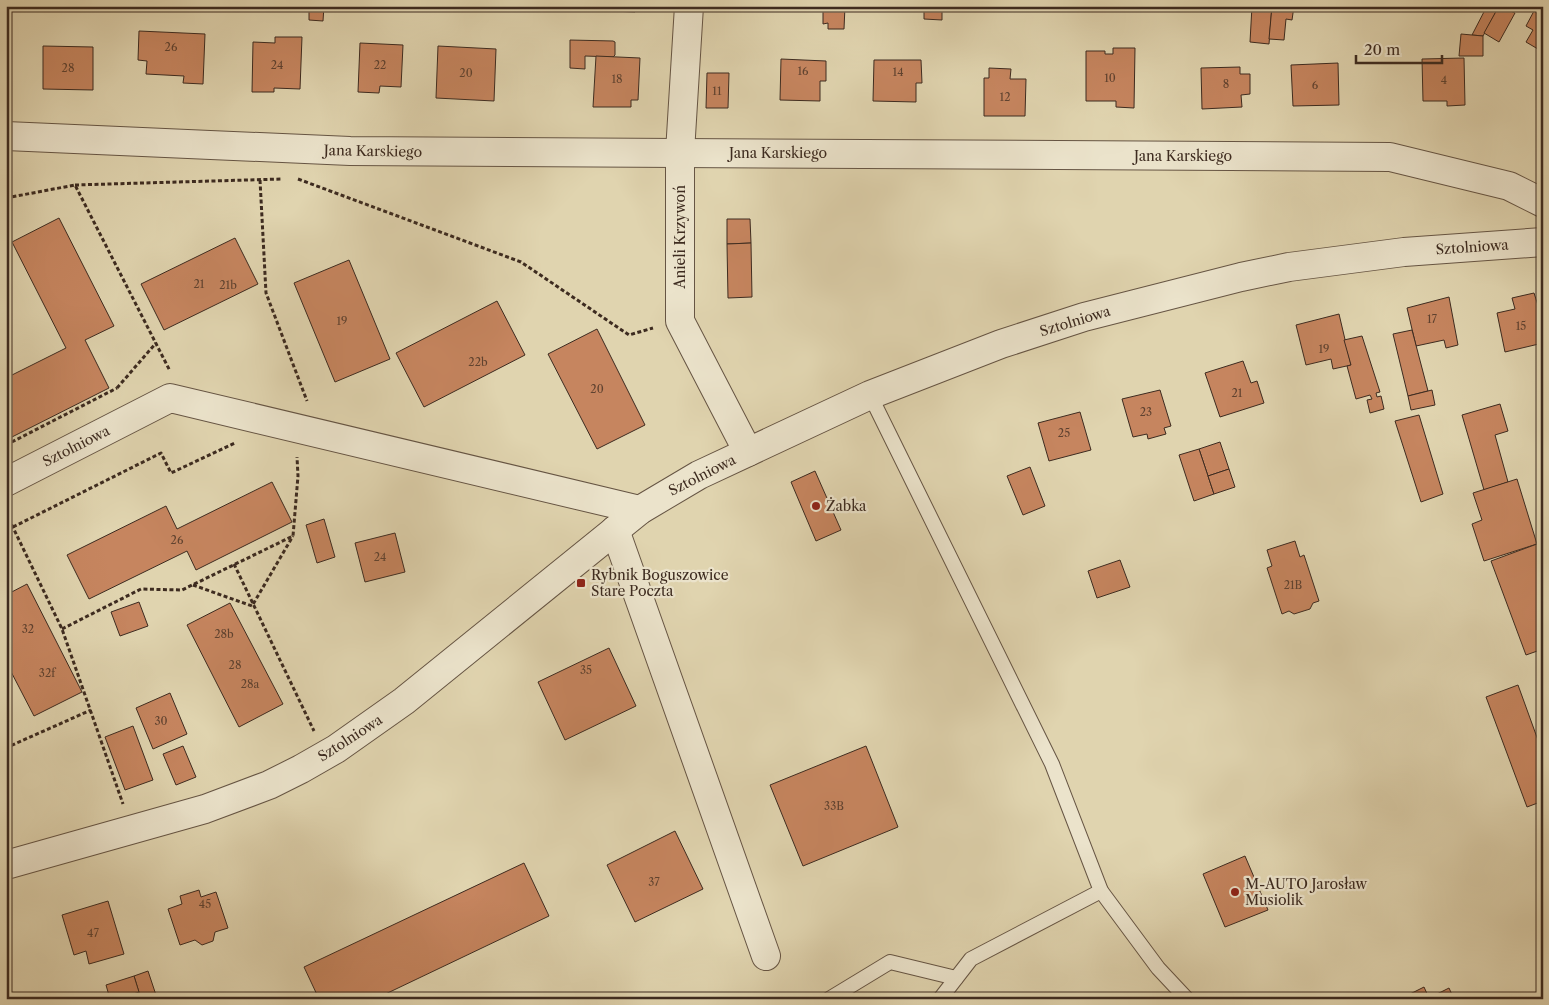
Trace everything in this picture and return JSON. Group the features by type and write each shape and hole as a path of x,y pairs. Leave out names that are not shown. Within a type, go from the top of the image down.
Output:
{"street":[{"name":"Anieli Krzywoń","path":"690,6 680,152 680,321 748,452"},
{"name":"Jana Karskiego","path":"6,136 350,151 1390,157 1510,186 1543,203"},
{"name":"Sztolniowa","path":"6,865 132,831 237,797 269,785 326,755 404,700 640,510 699,475 870,395 1001,344 1084,317 1241,277 1289,267 1404,252 1543,242"},
{"name":"Sztolniowa","path":"6,482 170,398 640,510"},
{"path":"615,530 766,956"}],"lane":[{"path":"870,395 1052,764 1101,891 1158,968 1187,999"},
{"path":"940,999 971,959 1101,891"},
{"path":"829,999 890,962 956,978"}],"path":[{"path":"297,178 521,262 629,335 680,321"},
{"path":"6,198 75,185 288,179"},
{"path":"252,606 293,536 298,476 307,431 266,293 260,180"},
{"path":"75,185 186,402"},
{"path":"6,445 117,388 156,343"},
{"path":"117,388 131,418"},
{"path":"13,527 161,453 171,473 238,441"},
{"path":"6,513 62,629 132,831"},
{"path":"62,629 141,589 182,590 293,536"},
{"path":"234,564 252,606 326,755"},
{"path":"193,584 252,606"},
{"path":"6,743 10,746 91,710"}],"building":[{"path":"309,6 324,6 323,21 309,20"},
{"path":"421,6 454,6 454,10 421,8"},
{"path":"588,6 635,6 635,12 588,10"},
{"path":"823,6 845,6 844,29 828,29 828,23 823,24"},
{"path":"924,6 942,6 942,20 924,19"},
{"path":"1252,6 1272,6 1269,44 1250,42"},
{"path":"1272,6 1294,6 1292,20 1286,19 1284,40 1269,39"},
{"path":"1487,6 1499,6 1483,36 1472,35"},
{"path":"1499,6 1515,13 1499,42 1484,33"},
{"path":"1534,11 1541,16 1543,13 1543,52 1526,42 1533,30 1526,26"},
{"path":"139,31 205,34 203,84 183,83 184,76 146,74 147,61 138,60"},
{"path":"1461,34 1483,36 1483,56 1459,56"},
{"path":"275,37 302,37 300,89 274,88 274,92 252,92 253,42 275,43"},
{"path":"570,40 613,41 615,42 615,55 613,57 585,56 585,69 570,68"},
{"path":"360,43 403,45 401,87 380,86 379,93 358,92"},
{"path":"43,46 93,47 93,90 43,89"},
{"path":"438,46 496,49 494,101 436,98"},
{"path":"1113,48 1135,48 1134,108 1116,107 1116,101 1086,101 1086,51 1105,51 1105,54 1113,54"},
{"path":"596,56 640,58 638,100 631,100 631,107 593,107"},
{"path":"1464,58 1465,105 1447,106 1447,101 1423,101 1422,59"},
{"path":"781,59 826,61 826,81 820,81 820,101 780,100"},
{"path":"874,60 921,60 922,83 916,83 916,102 873,101"},
{"path":"1338,63 1339,105 1293,106 1291,65"},
{"path":"1240,67 1240,74 1250,74 1250,94 1241,95 1242,107 1202,109 1201,68"},
{"path":"989,68 1011,69 1010,79 1026,79 1025,116 984,116 984,78 989,78"},
{"path":"707,73 729,73 728,108 706,108"},
{"path":"59,218 114,326 85,340 109,388 6,440 6,378 66,348 12,242"},
{"path":"727,219 750,219 751,243 727,244"},
{"path":"235,238 258,284 164,330 141,284"},
{"path":"751,243 752,297 728,298 727,244"},
{"path":"349,260 390,359 335,382 294,283"},
{"path":"1534,293 1543,321 1543,343 1505,352 1497,313 1515,309 1512,298"},
{"path":"1449,297 1458,345 1446,348 1444,340 1416,346 1407,308"},
{"path":"497,301 525,355 424,407 396,353"},
{"path":"1339,314 1351,365 1333,369 1331,359 1306,365 1296,325"},
{"path":"597,329 645,425 597,449 548,354"},
{"path":"1412,330 1428,391 1408,396 1393,334"},
{"path":"1362,336 1380,392 1376,393 1377,397 1381,396 1384,409 1370,413 1367,400 1372,399 1370,395 1356,399 1347,366 1351,365 1344,340"},
{"path":"1243,361 1251,383 1257,381 1264,403 1220,417 1205,373"},
{"path":"1160,390 1171,426 1164,428 1166,434 1148,439 1147,434 1133,437 1122,399"},
{"path":"1432,390 1435,405 1411,410 1408,396"},
{"path":"1500,404 1508,431 1495,435 1508,482 1484,490 1462,415"},
{"path":"1080,412 1091,450 1049,461 1038,423"},
{"path":"1419,415 1443,494 1421,502 1395,421"},
{"path":"1220,442 1229,469 1208,476 1199,449"},
{"path":"1199,449 1214,494 1194,501 1179,455"},
{"path":"1030,467 1045,506 1023,515 1007,476"},
{"path":"1229,469 1235,487 1214,494 1208,476"},
{"name":"Żabka","path":"815,471 841,530 816,541 791,482"},
{"path":"1517,479 1537,544 1484,561 1472,524 1482,520 1473,493"},
{"path":"272,482 292,522 196,570 187,551 89,599 67,555 166,506 177,529"},
{"path":"324,519 335,557 317,563 306,525"},
{"path":"395,533 405,572 365,582 355,543"},
{"path":"1295,541 1300,557 1304,555 1319,601 1313,603 1310,609 1294,614 1289,611 1282,614 1267,568 1272,566 1267,550"},
{"path":"1537,544 1543,558 1543,649 1526,655 1491,561"},
{"path":"1120,560 1130,587 1097,598 1088,571"},
{"path":"27,584 82,692 34,716 6,662 6,595"},
{"path":"139,602 148,626 120,636 111,612"},
{"path":"230,603 283,704 239,727 187,625"},
{"path":"609,648 636,706 565,740 538,682"},
{"path":"1518,685 1543,754 1543,801 1527,807 1486,697"},
{"path":"170,693 187,734 153,749 136,708"},
{"path":"133,726 153,780 125,790 105,737"},
{"path":"183,746 196,777 176,785 163,754"},
{"path":"866,746 898,827 803,866 770,785"},
{"path":"675,831 703,889 635,922 607,865"},
{"name":"M-AUTO Jarosław Musiolik","path":"1245,856 1268,910 1225,927 1203,874"},
{"path":"524,863 549,916 375,999 319,999 304,967"},
{"path":"199,890 201,897 216,892 228,928 215,932 213,941 202,945 195,940 180,945 168,909 182,904 180,896"},
{"path":"108,901 124,954 89,964 86,951 74,955 62,915"},
{"path":"148,971 156,995 141,999 134,976"},
{"path":"134,976 139,992 119,999 110,999 106,985"},
{"path":"1424,987 1429,998 1449,988 1454,999 1400,999"}],"place":[{"name":"Żabka","path":"816,506"},
{"name":"Rybnik Boguszowice Stare Poczta","path":"581,583"},
{"name":"M-AUTO Jarosław Musiolik","path":"1235,892"}]}
